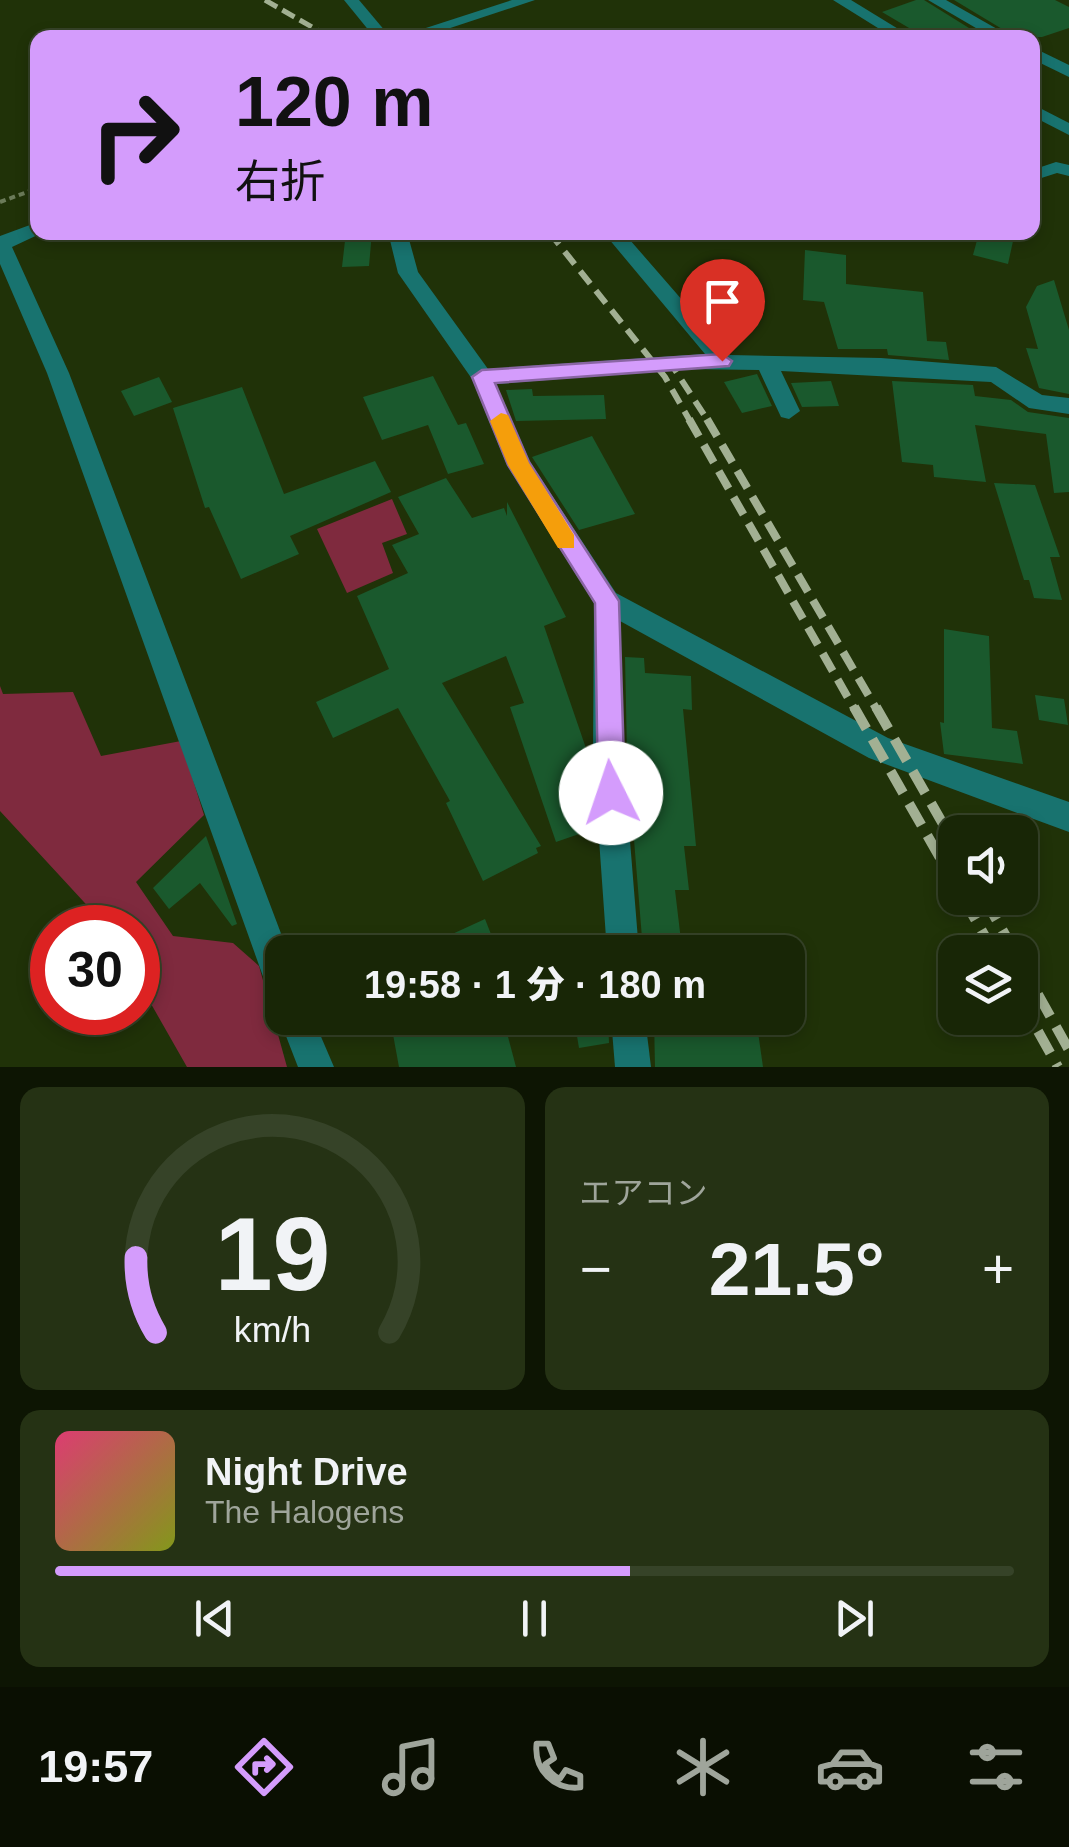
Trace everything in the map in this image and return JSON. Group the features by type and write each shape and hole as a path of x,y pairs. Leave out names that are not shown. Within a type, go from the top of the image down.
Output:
{"street":[{"path":"351,0 377,30"},
{"path":"429,30 528,0"},
{"path":"840,0 892,30"},
{"path":"936,0 991,30"},
{"path":"1040,56 1069,72"},
{"path":"1040,114 1069,130"},
{"path":"1040,173 1056,167 1069,171"},
{"path":"30,231 0,243 58,373 265,936"},
{"path":"399,240 408,273 482,377 519,465 607,601 879,748 1069,816"},
{"path":"619,240 722,361"},
{"path":"482,377 722,361 766,362 996,375 1037,402 1069,406"},
{"path":"766,362 789,411"},
{"path":"607,601 608,754 622,935"},
{"path":"303,1035 316,1067"},
{"path":"630,1035 633,1067"}],"path":[{"path":"0,202 30,191"}],"shaded area":[{"path":"392,499 407,534 382,543 393,573 347,593 317,529"},
{"path":"0,686 3,694 73,692 101,756 181,741 204,815 136,882 152,905 87,905 0,811"},
{"path":"160,917 173,936 233,943 259,966 265,988 265,1035 278,1035 287,1067 187,1067 160,1020"}],"building":[{"path":"924,0 972,30 912,30 882,12"},
{"path":"954,0 1055,0 1069,7 1069,28 1040,37 1040,30 1004,30"},
{"path":"345,240 371,240 369,266 342,267"},
{"path":"977,240 1013,241 1008,264 973,255"},
{"path":"805,250 846,255 846,284 923,292 927,341 946,342 949,360 888,355 887,349 838,349 824,302 803,300"},
{"path":"1054,280 1069,330 1069,394 1039,388 1026,348 1038,349 1026,307 1037,286"},
{"path":"757,374 772,406 742,413 724,382"},
{"path":"433,376 458,425 466,423 484,464 448,474 428,425 382,440 363,397"},
{"path":"159,377 172,402 134,416 121,391"},
{"path":"831,381 839,406 802,407 791,383"},
{"path":"892,381 973,385 975,396 1011,400 1028,412 1069,418 1069,492 1054,493 1046,434 975,425 986,482 934,477 933,465 902,462"},
{"path":"242,387 284,494 375,461 391,492 290,536 299,554 241,579 209,507 205,508 173,408"},
{"path":"532,389 533,396 604,395 606,419 516,421 506,390"},
{"path":"592,436 635,514 579,530 532,457"},
{"path":"446,478 472,518 504,508 507,516 507,502 566,617 544,626 589,757 591,776 563,783 582,833 556,842 510,707 524,703 506,656 442,683 541,846 536,848 538,853 483,881 446,803 450,801 398,708 333,738 316,702 389,669 357,596 408,573 392,545 419,534 398,497"},
{"path":"994,483 1035,485 1060,557 1050,557 1062,600 1034,598 1029,580 1024,580"},
{"path":"944,629 989,636 992,728 1017,731 1023,764 944,754 940,722 944,723"},
{"path":"625,657 644,658 645,673 691,676 692,710 683,709 696,846 684,846 689,890 675,890 680,935 642,935 627,754"},
{"path":"1035,695 1064,699 1068,725 1039,720"},
{"path":"206,836 237,924 232,926 200,883 169,909 153,888"},
{"path":"485,919 491,935 450,935"},
{"path":"393,1035 508,1035 516,1067 399,1067"},
{"path":"577,1035 609,1035 609,1043 579,1048"},
{"path":"654,1035 758,1035 763,1067 655,1067"}],"railway":[{"path":"265,0 317,30"},
{"path":"555,240 665,377 690,421"},
{"path":"668,359 708,421"},
{"path":"689,419 855,710"},
{"path":"707,419 877,710"},
{"path":"854,707 938,854"},
{"path":"876,707 938,815"},
{"path":"973,915 984,935"},
{"path":"994,915 1005,935"},
{"path":"1038,994 1069,1050"},
{"path":"1038,1031 1058,1067"}],"slow traffic":[{"path":"501,421 519,465 566,542"}],"route":[{"path":"611,793 607,601 519,465 482,377 627,364 722,361"}]}
